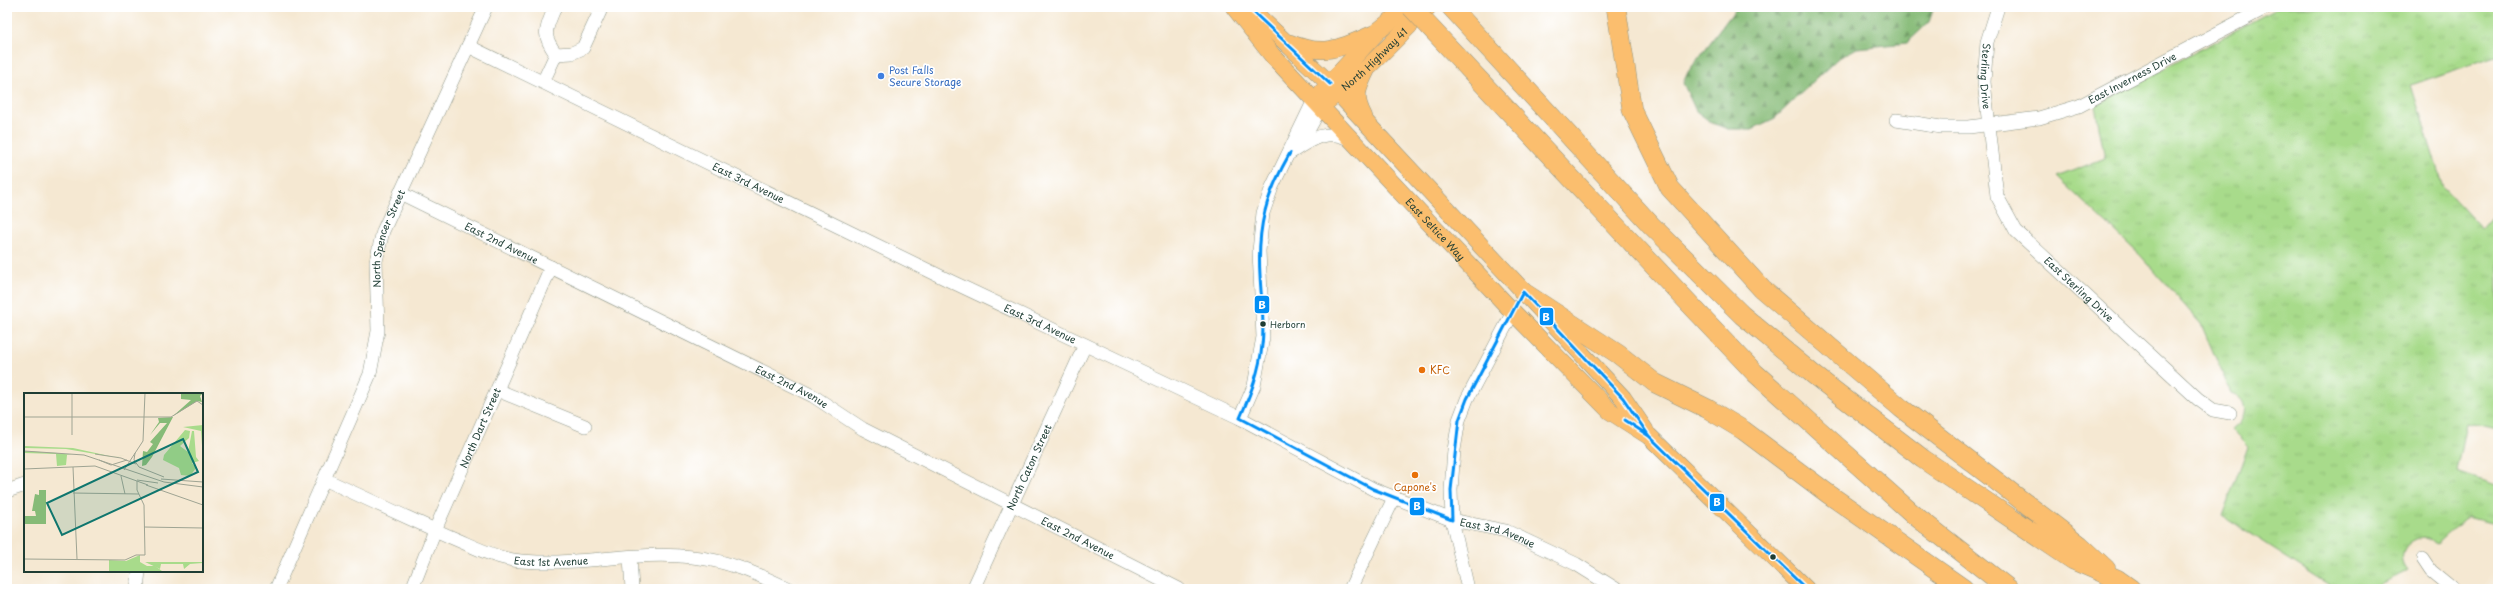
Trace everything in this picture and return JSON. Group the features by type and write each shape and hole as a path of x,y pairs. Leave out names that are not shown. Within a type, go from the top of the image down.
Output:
{"highway":[{"path":"1411,7 1755,372 1913,514 2009,589"},
{"path":"1451,7 1651,224 1742,315 1814,375 1911,450 2073,560 2124,584"},
{"path":"1608,7 1620,35"},
{"path":"1616,7 1632,110 1670,188 1762,289 1900,408 2080,545 2124,584"},
{"path":"1523,292 1618,354 1655,383 1708,409 1744,430 1827,493 1964,589"}],"main road":[{"name":"East Seltice Way","path":"1234,7 1272,55 1513,312 1610,411 1649,436"},
{"name":"East Seltice Way","path":"1248,7 1287,42 1369,126 1623,398 1649,436 1806,589"},
{"name":"North Highway 41","path":"1333,88 1378,31 1408,7"},
{"name":"North Highway 41","path":"1333,88 1368,67 1428,7"},
{"path":"1287,42 1301,48 1326,51 1343,47 1378,31"},
{"path":"1368,67 1359,85 1357,102 1369,126"},
{"path":"1318,103 1333,88"},
{"path":"1395,186 1448,227 1505,287 1523,292 1513,312"}],"street":[{"name":"North Spencer Street","path":"276,589 365,389 375,359 378,331 376,261 383,231 486,7"},
{"path":"555,7 546,29 545,36 556,54"},
{"path":"556,54 572,53 583,48 602,7"},
{"name":"Sterling Drive","path":"1988,124 1985,57 1988,35 1998,7"},
{"name":"East Inverness Drive","path":"1896,120 1941,127 1988,124 2039,118 2079,106 2267,7"},
{"name":"East 3rd Avenue","path":"468,46 1085,345 1240,418 1318,461 1394,498 1452,520 1506,531 1576,564 1616,589"},
{"path":"543,82 556,54"},
{"path":"1240,418 1254,386 1263,337 1259,251 1263,213 1272,187 1290,153 1301,124 1318,103"},
{"name":"East Sterling Drive","path":"1988,124 1997,196 2016,231 2198,400 2213,410 2230,413"},
{"path":"1290,153 1316,137 1329,134 1346,138 1354,142"},
{"name":"East 2nd Avenue","path":"400,193 813,396 863,429 993,493 1011,505 1179,589"},
{"name":"North Dart Street","path":"412,589 435,530 551,267"},
{"path":"1468,589 1452,520 1453,458 1459,420 1467,399 1513,312"},
{"name":"North Caton Street","path":"973,589 1085,345"},
{"path":"497,390 585,426"},
{"name":"East 1st Avenue","path":"324,479 488,553 511,560 551,562 671,556 715,560 754,572 789,589"},
{"path":"7,491 24,485"},
{"path":"1350,589 1394,498"},
{"path":"630,557 632,589"},
{"path":"2423,559 2431,571 2454,589"},
{"path":"137,589 139,572"}],"green space":[{"path":"1737,7 1934,7 1929,22 1907,43 1857,48 1837,59 1775,118 1752,129 1728,129 1712,123 1696,111 1683,83 1688,72"},
{"path":"2279,7 2498,7 2498,55 2411,85 2443,187 2481,228 2498,207 2498,429 2467,423 2457,472 2498,486 2498,522 2491,523 2467,517 2437,544 2424,537 2412,541 2408,544 2403,553 2404,564 2408,570 2370,589 2335,589 2222,516 2248,447 2231,430 2241,422 2244,411 2242,400 2231,393 2201,324 2141,256 2057,177 2105,158 2095,106"}],"transit line":[{"name":"B","path":"1248,7 1330,84"},
{"name":"B","path":"1290,153 1269,197 1262,226 1259,257 1263,319 1261,355 1251,392 1240,418 1373,489 1452,520 1451,490 1459,420 1467,399 1523,292 1623,398 1649,436"},
{"name":"B","path":"1625,420 1649,436 1806,589"}],"place":[{"name":"Post Falls Secure Storage","path":"881,76"},
{"name":"Herborn","path":"1263,324"},
{"name":"KFC","path":"1422,370"},
{"name":"Capone's","path":"1415,475"}]}
